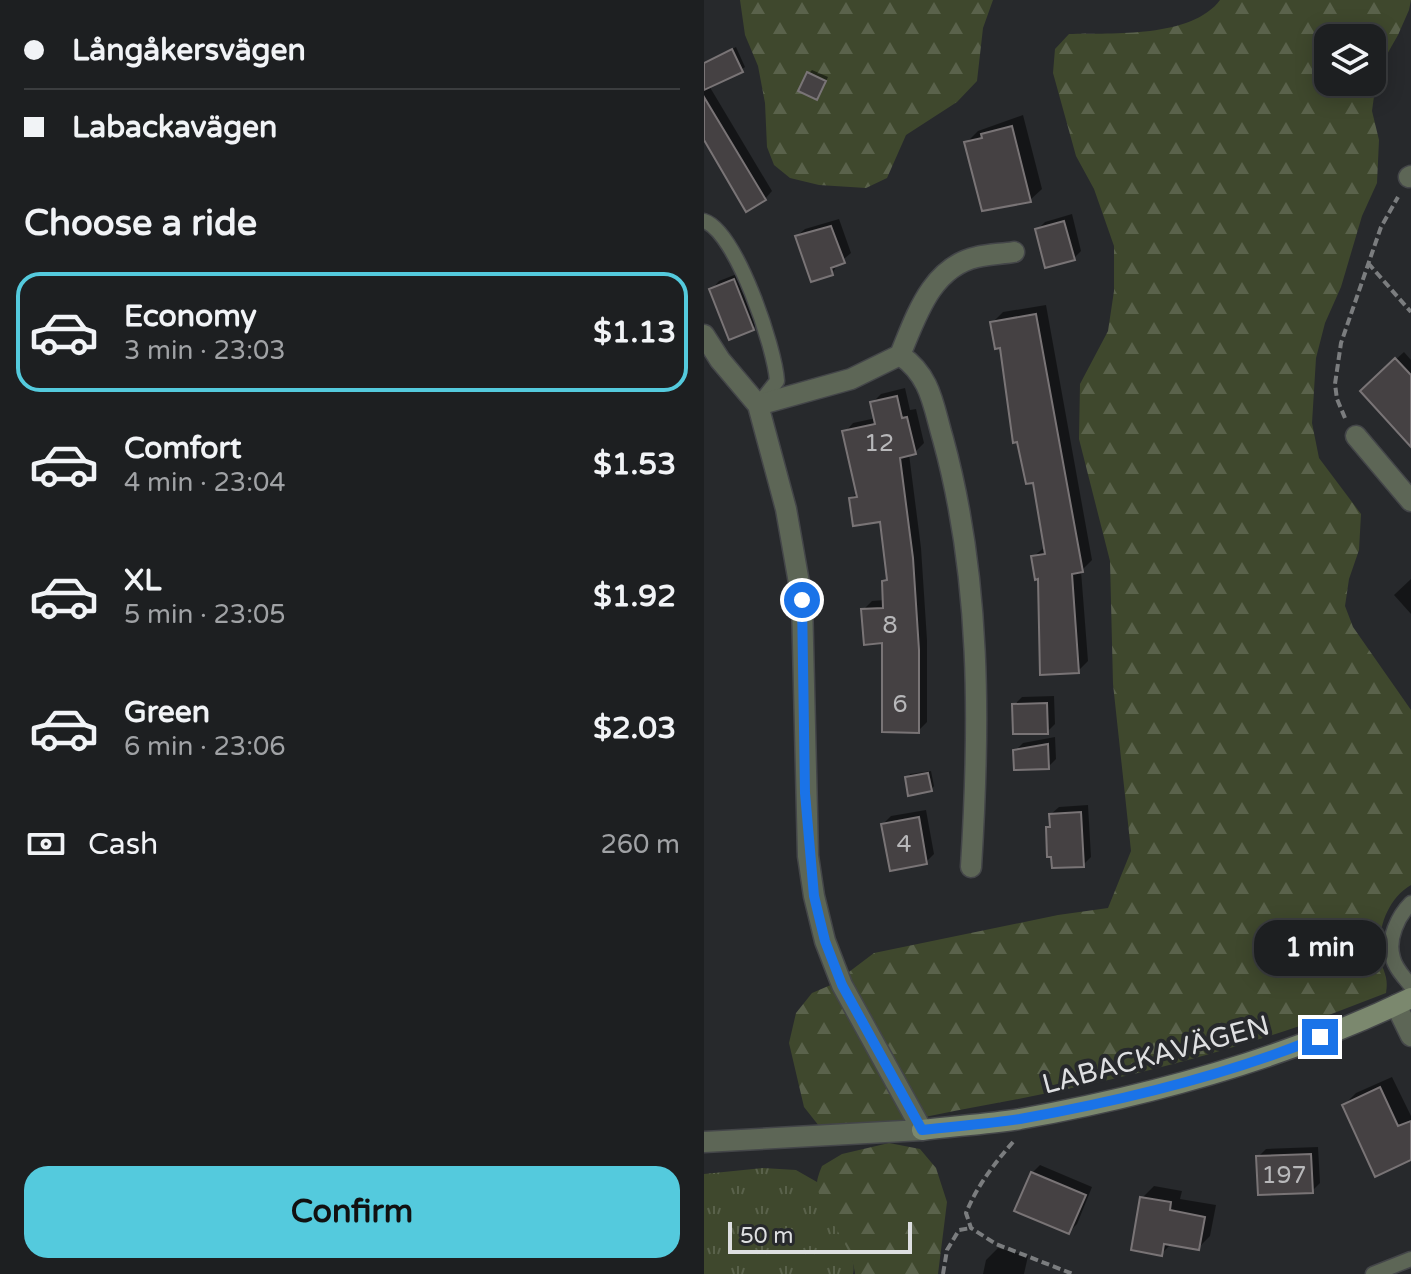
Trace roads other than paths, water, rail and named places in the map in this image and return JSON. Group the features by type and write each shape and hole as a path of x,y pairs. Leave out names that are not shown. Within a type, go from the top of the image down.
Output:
{"street":[{"path":"758,405 851,379 900,355 919,310 932,288 946,273 962,262 977,257 1014,252"},
{"path":"704,335 720,360 758,405 786,509 802,600 805,793 814,896 825,941 842,985 922,1130 704,1142"},
{"path":"900,355 914,365 927,382 950,467 971,587 975,677 975,808 971,867"},
{"path":"1356,436 1411,501"},
{"name":"LABACKAVÄGEN","path":"922,1130 1018,1119 1121,1097 1295,1047 1403,1002 1411,1036"}],"lane":[{"path":"704,221 722,234 738,263 776,360 777,381 758,405"},
{"path":"1411,903 1396,925 1392,942 1392,957 1411,986"},
{"path":"1373,1274 1411,1259"}]}
